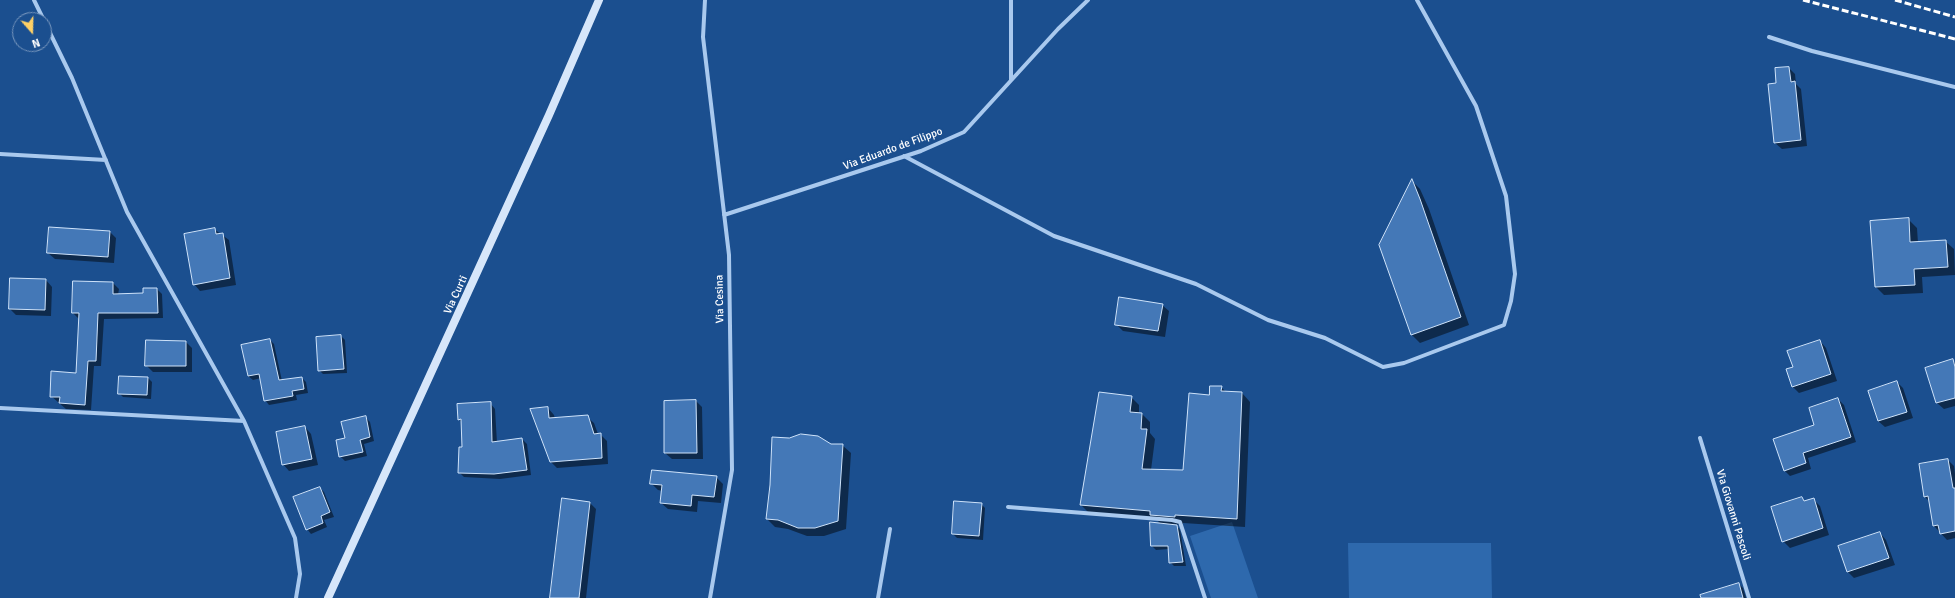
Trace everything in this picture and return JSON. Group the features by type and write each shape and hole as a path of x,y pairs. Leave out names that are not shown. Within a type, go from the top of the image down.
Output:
{"main road":[{"name":"Via Curti","path":"328,598 473,283 599,0"}],"street":[{"path":"34,0 72,78 127,212 244,421 295,538 300,574 296,598"},
{"name":"Via Cesina","path":"704,0 703,37 729,255 732,470 710,598"},
{"path":"1011,0 1011,80"},
{"name":"Via Eduardo de Filippo","path":"724,215 904,156 964,132 1058,29 1088,0"},
{"path":"904,156 1054,236 1196,284 1268,320 1325,338 1383,367 1404,363 1504,325 1511,301 1516,274 1506,196 1476,106 1417,0"},
{"path":"1769,37 1812,51 1955,87"},
{"path":"0,154 106,160"},
{"path":"0,408 244,421"},
{"name":"Via Giovanni Pascoli","path":"1700,438 1749,598"},
{"path":"1008,507 1172,520 1180,522 1205,598"},
{"path":"878,598 890,529"}],"shaded area":[{"path":"1232,522 1258,598 1211,598 1190,536"},
{"path":"1348,543 1491,543 1492,598 1349,598"}],"building":[{"path":"1789,67 1791,82 1795,81 1801,140 1774,143 1768,84 1776,83 1775,68"},
{"path":"1412,179 1461,317 1411,335 1379,245"},
{"path":"1909,218 1910,242 1946,240 1948,267 1914,269 1915,285 1875,287 1870,221"},
{"path":"49,227 110,231 108,257 47,253"},
{"path":"215,228 216,234 223,233 230,278 193,285 184,234"},
{"path":"10,278 46,279 45,310 9,309"},
{"path":"73,281 113,282 113,294 143,293 143,288 157,288 158,313 98,313 96,361 88,361 85,405 59,403 60,397 50,397 51,371 76,373 79,313 72,313"},
{"path":"1119,297 1163,304 1158,331 1115,325"},
{"path":"341,335 344,369 318,371 316,337"},
{"path":"270,339 279,380 302,377 304,389 292,391 293,396 264,401 259,374 248,376 241,345"},
{"path":"146,340 186,341 186,366 145,366"},
{"path":"1820,340 1831,374 1792,387 1786,369 1793,367 1787,351"},
{"path":"1953,359 1955,367 1955,398 1936,403 1925,368"},
{"path":"119,376 148,377 147,395 118,394"},
{"path":"1897,381 1907,412 1878,421 1868,391"},
{"path":"1210,386 1222,386 1221,391 1242,392 1237,519 1150,515 1150,511 1080,505 1099,392 1132,396 1130,412 1142,413 1141,429 1147,429 1142,469 1183,470 1189,393 1209,395"},
{"path":"1838,398 1851,437 1803,453 1806,463 1784,471 1773,439 1814,425 1809,408"},
{"path":"696,400 697,453 664,453 664,401"},
{"path":"491,402 492,442 522,438 527,470 494,474 458,473 459,447 462,447 461,419 458,420 457,404"},
{"path":"548,407 549,418 588,415 594,434 601,433 602,458 550,462 530,409"},
{"path":"366,416 370,437 360,440 363,452 339,457 336,440 345,438 341,422"},
{"path":"305,426 312,459 282,465 276,432"},
{"path":"801,434 818,436 831,444 843,444 838,521 815,528 798,528 778,520 766,519 770,485 772,437 789,438"},
{"path":"1948,459 1953,488 1955,488 1955,531 1940,534 1938,525 1933,526 1928,496 1924,497 1919,464"},
{"path":"652,470 717,476 714,497 692,495 691,506 660,503 662,485 650,484"},
{"path":"320,487 330,512 321,516 323,523 306,530 293,497"},
{"path":"1802,497 1804,501 1814,498 1823,528 1782,542 1771,507"},
{"path":"562,498 590,502 579,598 550,598"},
{"path":"954,501 982,503 979,536 952,534"},
{"path":"1150,522 1177,525 1183,562 1169,563 1168,546 1151,546"},
{"path":"1880,532 1889,558 1847,572 1838,546"},
{"path":"1739,583 1743,598 1701,598 1700,595"}],"railway":[{"path":"1803,0 1955,39"},
{"path":"1895,0 1955,17"}]}
